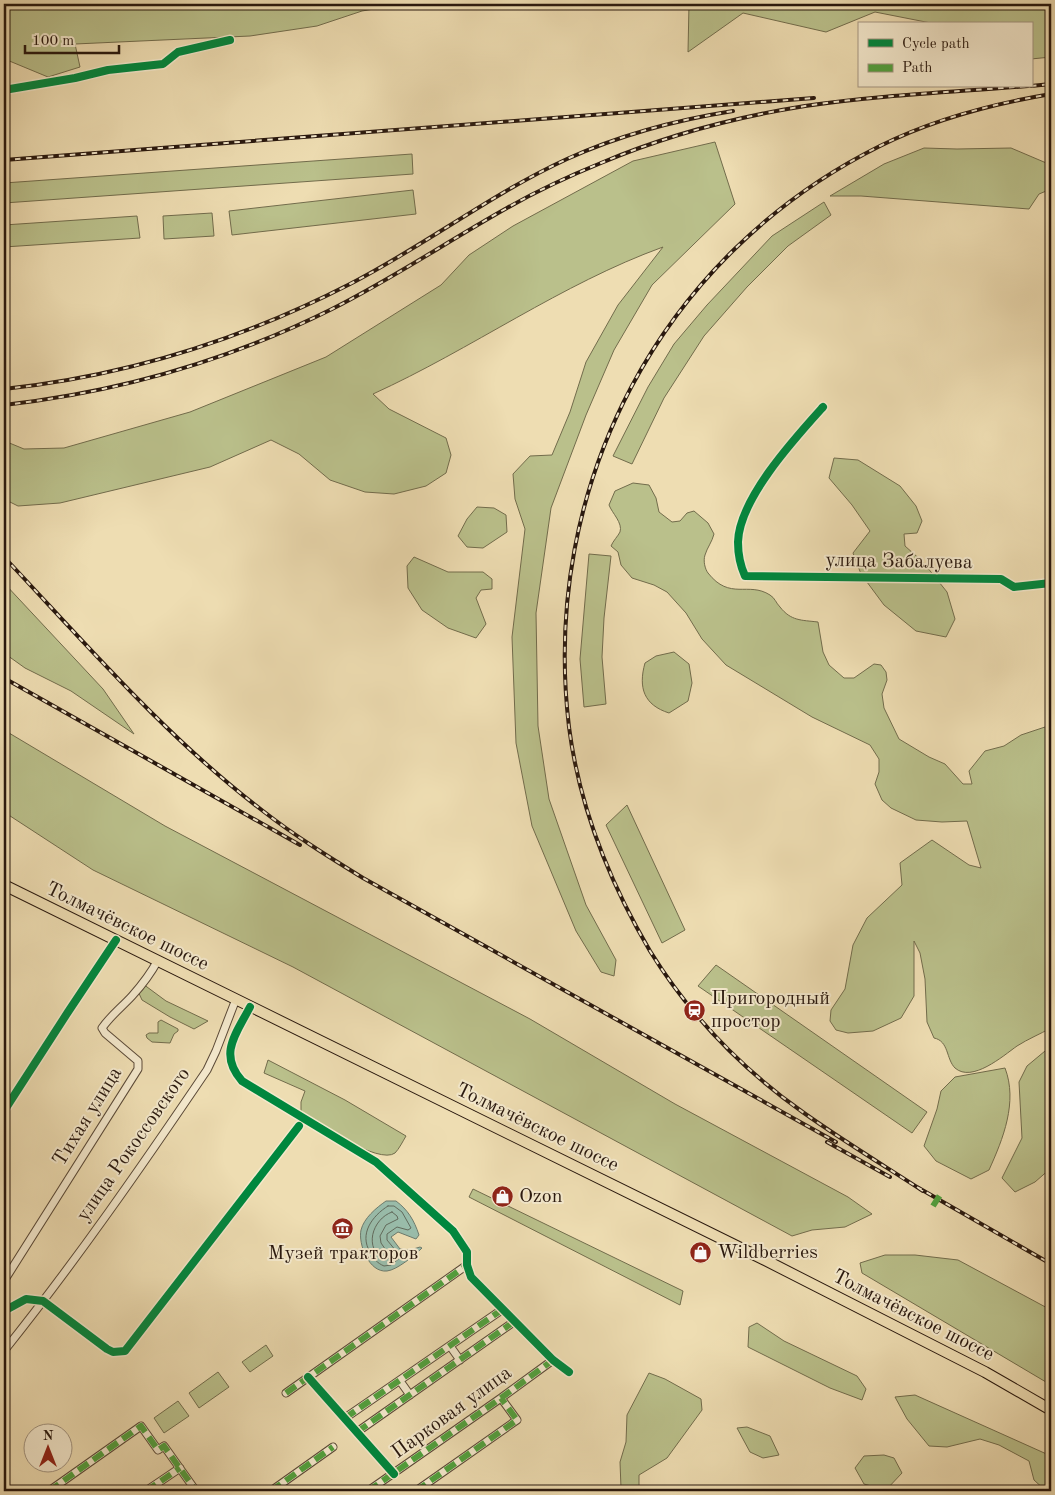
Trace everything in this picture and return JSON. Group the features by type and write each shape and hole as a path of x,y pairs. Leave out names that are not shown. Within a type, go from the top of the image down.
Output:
{"main road":[{"name":"Толмачёвское шоссе","path":"4,885 697,1226 945,1351 1051,1410"}],"street":[{"path":"4,90 66,80 108,70 163,64 178,52 230,40"},
{"name":"улица Забалуева","path":"823,406 792,441 756,490 745,516 738,540 740,562 745,576 1001,580 1014,587 1051,583"},
{"path":"4,1110 116,940"},
{"name":"Тихая улица","path":"4,1281 138,1069 138,1062 104,1033 102,1028 111,1015 132,996 152,972 158,960"},
{"name":"улица Рокоссовского","path":"4,1351 44,1301 168,1128 207,1070 236,999"},
{"path":"250,1007 232,1042 229,1056 234,1071 242,1081 376,1162 453,1231 467,1252 467,1265 471,1277 553,1360 569,1372"},
{"path":"4,1311 26,1299 44,1301 107,1349 120,1353 125,1351 299,1126"},
{"path":"286,1393 467,1265"},
{"path":"345,1418 503,1309"},
{"path":"357,1432 515,1321"},
{"path":"450,1346 460,1360"},
{"name":"Парковая улица","path":"370,1491 553,1360"},
{"path":"308,1377 394,1474"},
{"path":"400,1381 410,1395"},
{"path":"416,1491 517,1420 501,1398"},
{"path":"49,1491 141,1426 158,1450 164,1446 196,1491"},
{"path":"271,1491 333,1447"},
{"path":"146,1491 180,1468"}],"green space":[{"path":"4,4 403,4 362,11 317,26 250,36 75,44 80,67 48,77 7,60 4,61"},
{"path":"689,4 1051,4 1051,57 1032,59 1032,22 926,22 875,12 826,32 743,13 688,52"},
{"path":"715,142 735,204 652,285 614,350 586,415 551,508 536,613 538,726 549,799 586,905 616,960 614,976 601,972 576,931 532,826 516,743 512,637 525,529 515,499 513,474 530,456 552,455 570,412 586,362 618,305 663,247 589,279 446,357 373,394 389,409 446,438 451,455 446,473 426,486 394,494 365,492 330,480 299,454 271,440 210,467 60,503 18,506 4,499 4,438 7,442 24,449 64,448 190,412 326,357 441,285 469,255 513,226 633,161"},
{"path":"924,148 1011,148 1051,165 1051,189 1039,194 1029,209 861,196 830,196 884,164"},
{"path":"412,154 413,174 4,203 4,183"},
{"path":"413,190 416,214 232,235 229,211"},
{"path":"824,202 831,215 788,246 747,287 704,336 664,398 632,464 613,456 648,387 674,344 707,305 772,236"},
{"path":"212,213 214,236 164,239 163,216"},
{"path":"137,216 140,238 4,247 4,225"},
{"path":"834,458 858,460 900,486 916,506 922,521 917,533 904,534 905,546 923,562 947,592 955,619 946,637 916,631 884,605 861,574 853,553 870,531 852,505 829,478"},
{"path":"633,483 649,485 656,498 659,512 672,522 680,521 687,513 694,511 708,523 714,534 704,557 704,562 707,571 716,581 731,589 762,591 772,596 788,615 801,620 818,622 823,652 829,665 844,678 854,678 874,664 881,665 886,672 887,680 882,694 884,708 899,739 945,764 963,784 972,784 969,771 985,751 1004,746 1021,735 1051,725 1051,1028 1021,1043 996,1061 978,1070 962,1072 955,1068 945,1046 934,1038 927,1022 925,979 920,953 914,941 914,996 901,1018 873,1031 848,1033 836,1030 830,1021 831,1010 845,989 853,945 867,918 902,885 900,863 932,840 969,865 981,868 967,821 916,820 891,808 882,800 875,784 879,772 879,759 870,745 812,717 726,665 702,639 686,613 667,592 654,585 632,578 621,565 618,552 611,546 621,529 609,505 615,491"},
{"path":"477,507 494,508 506,515 507,532 483,548 467,547 458,536 467,519"},
{"path":"589,554 611,556 602,657 606,704 584,707 580,659"},
{"path":"414,557 448,572 483,572 492,579 492,589 481,590 476,598 486,624 476,638 448,628 422,610 408,588 407,566"},
{"path":"4,583 103,689 134,734 71,691 25,668 4,653"},
{"path":"674,652 689,664 692,683 688,701 669,713 661,710 649,700 645,694 642,680 645,663 656,656"},
{"path":"4,730 165,826 530,1019 675,1104 848,1197 872,1214 845,1227 812,1230 792,1236 293,967 93,870 4,812"},
{"path":"627,805 685,930 662,943 606,825"},
{"path":"716,965 927,1112 912,1133 698,986"},
{"path":"143,984 166,1001 208,1021 194,1029 170,1017 142,1000 137,989"},
{"path":"161,1020 178,1029 170,1043 152,1042 147,1038 146,1035 149,1033 158,1033 158,1022"},
{"path":"1051,1050 1051,1168 1035,1182 1015,1192 1002,1178 1022,1138 1019,1082 1027,1066 1045,1051"},
{"path":"268,1060 345,1100 406,1136 398,1149 395,1153 387,1155 362,1148 301,1114 301,1102 305,1091 264,1073"},
{"path":"1005,1068 1010,1094 1004,1133 989,1170 971,1179 936,1161 924,1146 941,1091 955,1077"},
{"path":"473,1189 683,1291 680,1305 469,1197"},
{"path":"885,1255 915,1255 958,1260 1051,1310 1051,1385 862,1273 860,1263"},
{"path":"757,1323 784,1341 857,1376 866,1389 862,1400 830,1388 748,1347 749,1327"},
{"path":"266,1345 273,1356 250,1372 242,1362"},
{"path":"218,1372 229,1387 199,1408 189,1393"},
{"path":"649,1373 665,1379 701,1399 702,1410 667,1458 639,1475 639,1486 628,1491 621,1488 620,1462 626,1442 627,1415"},
{"path":"915,1395 1051,1456 1051,1491 1046,1491 1034,1480 1029,1461 999,1445 980,1439 947,1447 929,1446 907,1419 895,1397"},
{"path":"178,1401 189,1416 164,1433 154,1418"},
{"path":"747,1427 770,1436 779,1455 763,1458 750,1452 737,1428"},
{"path":"884,1455 894,1458 902,1473 886,1490 864,1484 855,1468 864,1456"}],"water":[{"path":"386,1201 396,1201 404,1208 413,1220 419,1235 416,1239 398,1232 391,1237 400,1249 422,1248 401,1265 387,1271 381,1270 370,1263 361,1243 361,1230 368,1217"}],"railway":[{"path":"1032,86 1051,84"},
{"path":"4,405 89,392 131,383 213,359 293,328 398,273 541,190 625,153 675,136 701,128 805,106 889,96 1000,88"},
{"path":"923,1191 804,1113 781,1096 739,1059 719,1040 682,997 665,974 635,925 609,871 588,814 580,785 569,727 565,637 575,549 597,466 632,387 678,314 735,249 803,192 900,136 942,120 1051,94"},
{"path":"4,160 814,98"},
{"path":"4,389 94,375 138,365 182,353 267,322 350,284 511,188 567,159 648,129 733,111"},
{"path":"4,557 97,657 161,722 228,783 287,829 363,878 836,1142"},
{"path":"4,678 300,845"},
{"path":"827,1142 890,1177"},
{"path":"917,1187 1051,1264"}],"marked path":[{"path":"933,1206 942,1192"},
{"path":"286,1393 467,1265"},
{"path":"345,1418 503,1309"},
{"path":"357,1432 515,1321"},
{"path":"368,1491 553,1360"},
{"path":"416,1491 517,1420 501,1398"},
{"path":"49,1491 141,1426 158,1450 164,1446 196,1491"},
{"path":"271,1491 333,1447"},
{"path":"146,1491 180,1468"}],"cycle path":[{"path":"4,90 75,78 108,70 163,64 178,52 230,40"},
{"path":"823,407 770,470 748,507 741,525 738,542 738,551 745,576 1001,579 1014,587 1051,583"},
{"path":"4,1111 116,940"},
{"path":"250,1007 235,1035 230,1053 231,1062 242,1081 376,1162 453,1231 467,1252 467,1265 471,1277 553,1360 569,1372"},
{"path":"4,1311 26,1299 43,1301 107,1349 113,1352 125,1351 299,1126"},
{"path":"308,1377 394,1474"}],"place":[{"name":"Пригородный простор","path":"695,1011"},
{"name":"Ozon","path":"503,1197"},
{"name":"Музей тракторов","path":"343,1228"},
{"name":"Wildberries","path":"701,1253"}]}
